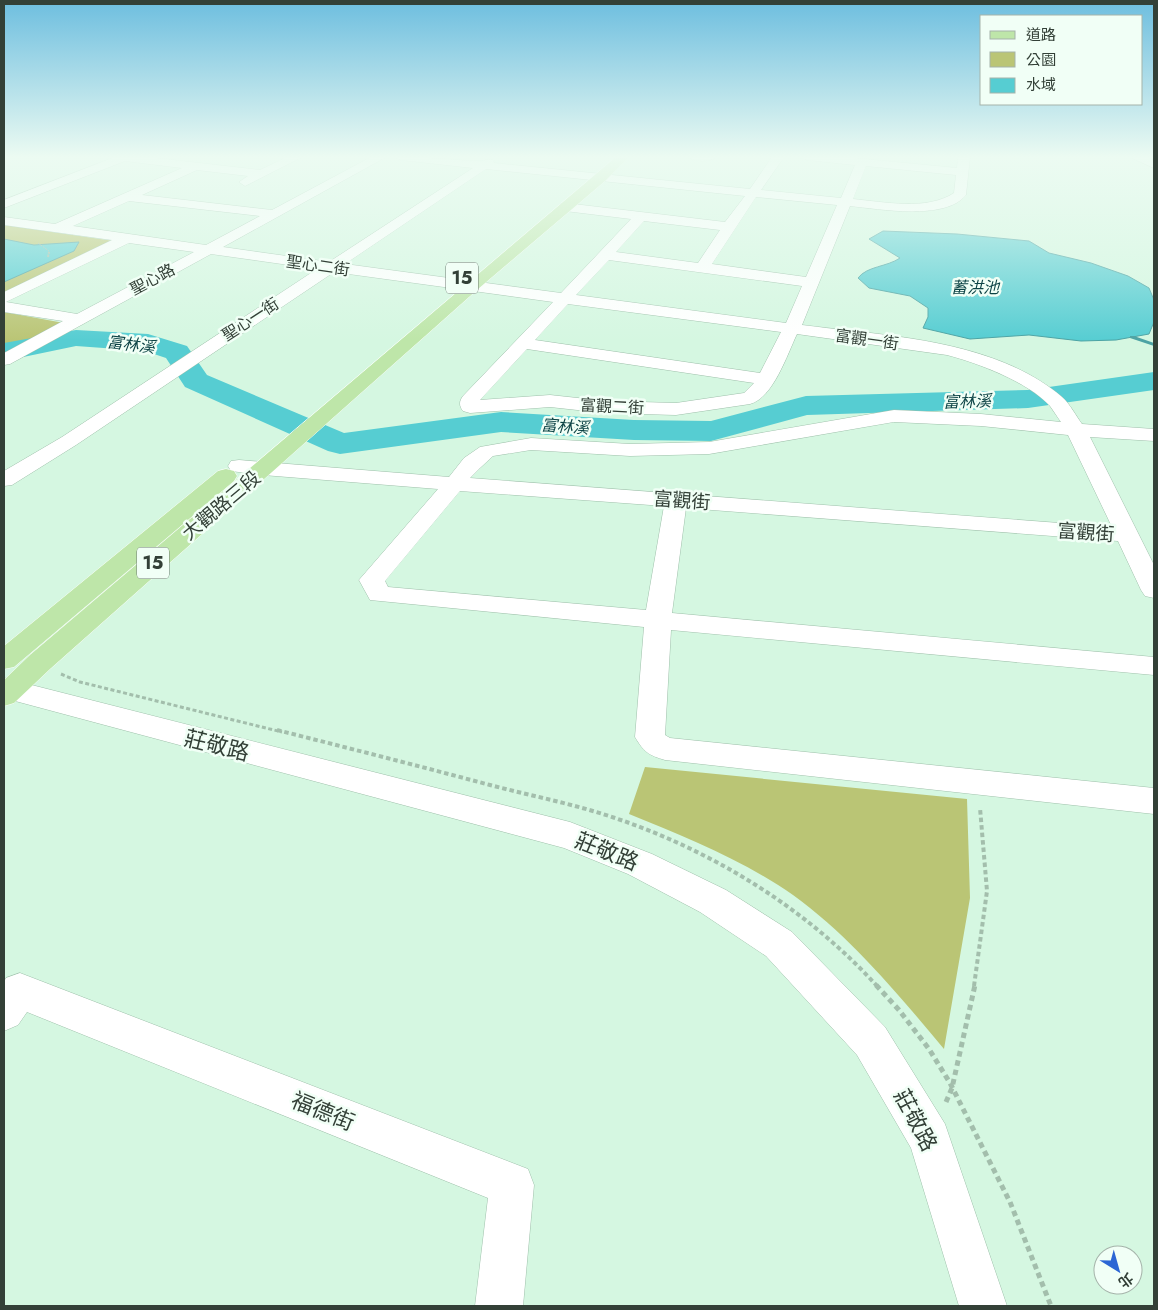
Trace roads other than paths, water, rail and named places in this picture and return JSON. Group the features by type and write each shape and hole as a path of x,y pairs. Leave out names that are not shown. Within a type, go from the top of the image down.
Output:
{"main road":[{"name":"15","path":"394,335 534,218"},
{"name":"15","path":"287,436 342,400 552,218"},
{"name":"15","path":"287,436 317,399"},
{"name":"大觀路三段","path":"5,684 238,466 287,436"},
{"name":"大觀路三段","path":"5,684 40,662 263,469 287,436"}],"street":[{"path":"58,228 80,218"},
{"name":"聖心路","path":"4,360 265,218"},
{"name":"聖心一街","path":"4,480 69,441 404,218"},
{"name":"富觀二街","path":"639,218 607,255 521,343 470,400 470,408 550,401 605,407 676,409 750,398 759,391 792,328 810,282 839,218"},
{"path":"658,218 729,227"},
{"path":"704,267 736,218"},
{"name":"聖心二街","path":"4,220 455,284"},
{"path":"4,298 128,238"},
{"path":"607,255 810,282"},
{"name":"富觀一街","path":"455,284 947,350 992,364 1026,379 1057,402 1076,430 1154,590"},
{"path":"4,307 78,319"},
{"path":"521,343 766,379"},
{"path":"1154,435 1076,430 981,420 894,416 709,448 630,450 532,444 487,450 472,463 372,580 379,594 1154,666"},
{"name":"富觀街","path":"238,466 1126,535"},
{"path":"676,500 658,620 650,737 655,744 665,749 1154,800"},
{"name":"莊敬路","path":"5,684 570,836 640,864 713,901 779,944 871,1041 930,1139 983,1306"},
{"name":"福德街","path":"12,1002 512,1185 499,1306"}],"water":[{"name":"蓄洪池","path":"883,231 957,234 1029,241 1049,253 1091,263 1128,276 1149,288 1154,300 1154,322 1149,334 1116,340 1081,341 1029,335 970,339 923,328 928,317 928,308 910,296 869,288 858,278 867,271 900,258 869,239"},
{"path":"4,239 34,245 79,242 74,251 4,282"}],"waterway":[{"path":"1132,337 1154,345"},
{"name":"富林溪","path":"4,352 76,338 148,343 177,352 196,381 340,444 501,422 634,430 711,431 806,406 1028,399 1154,381"}]}
